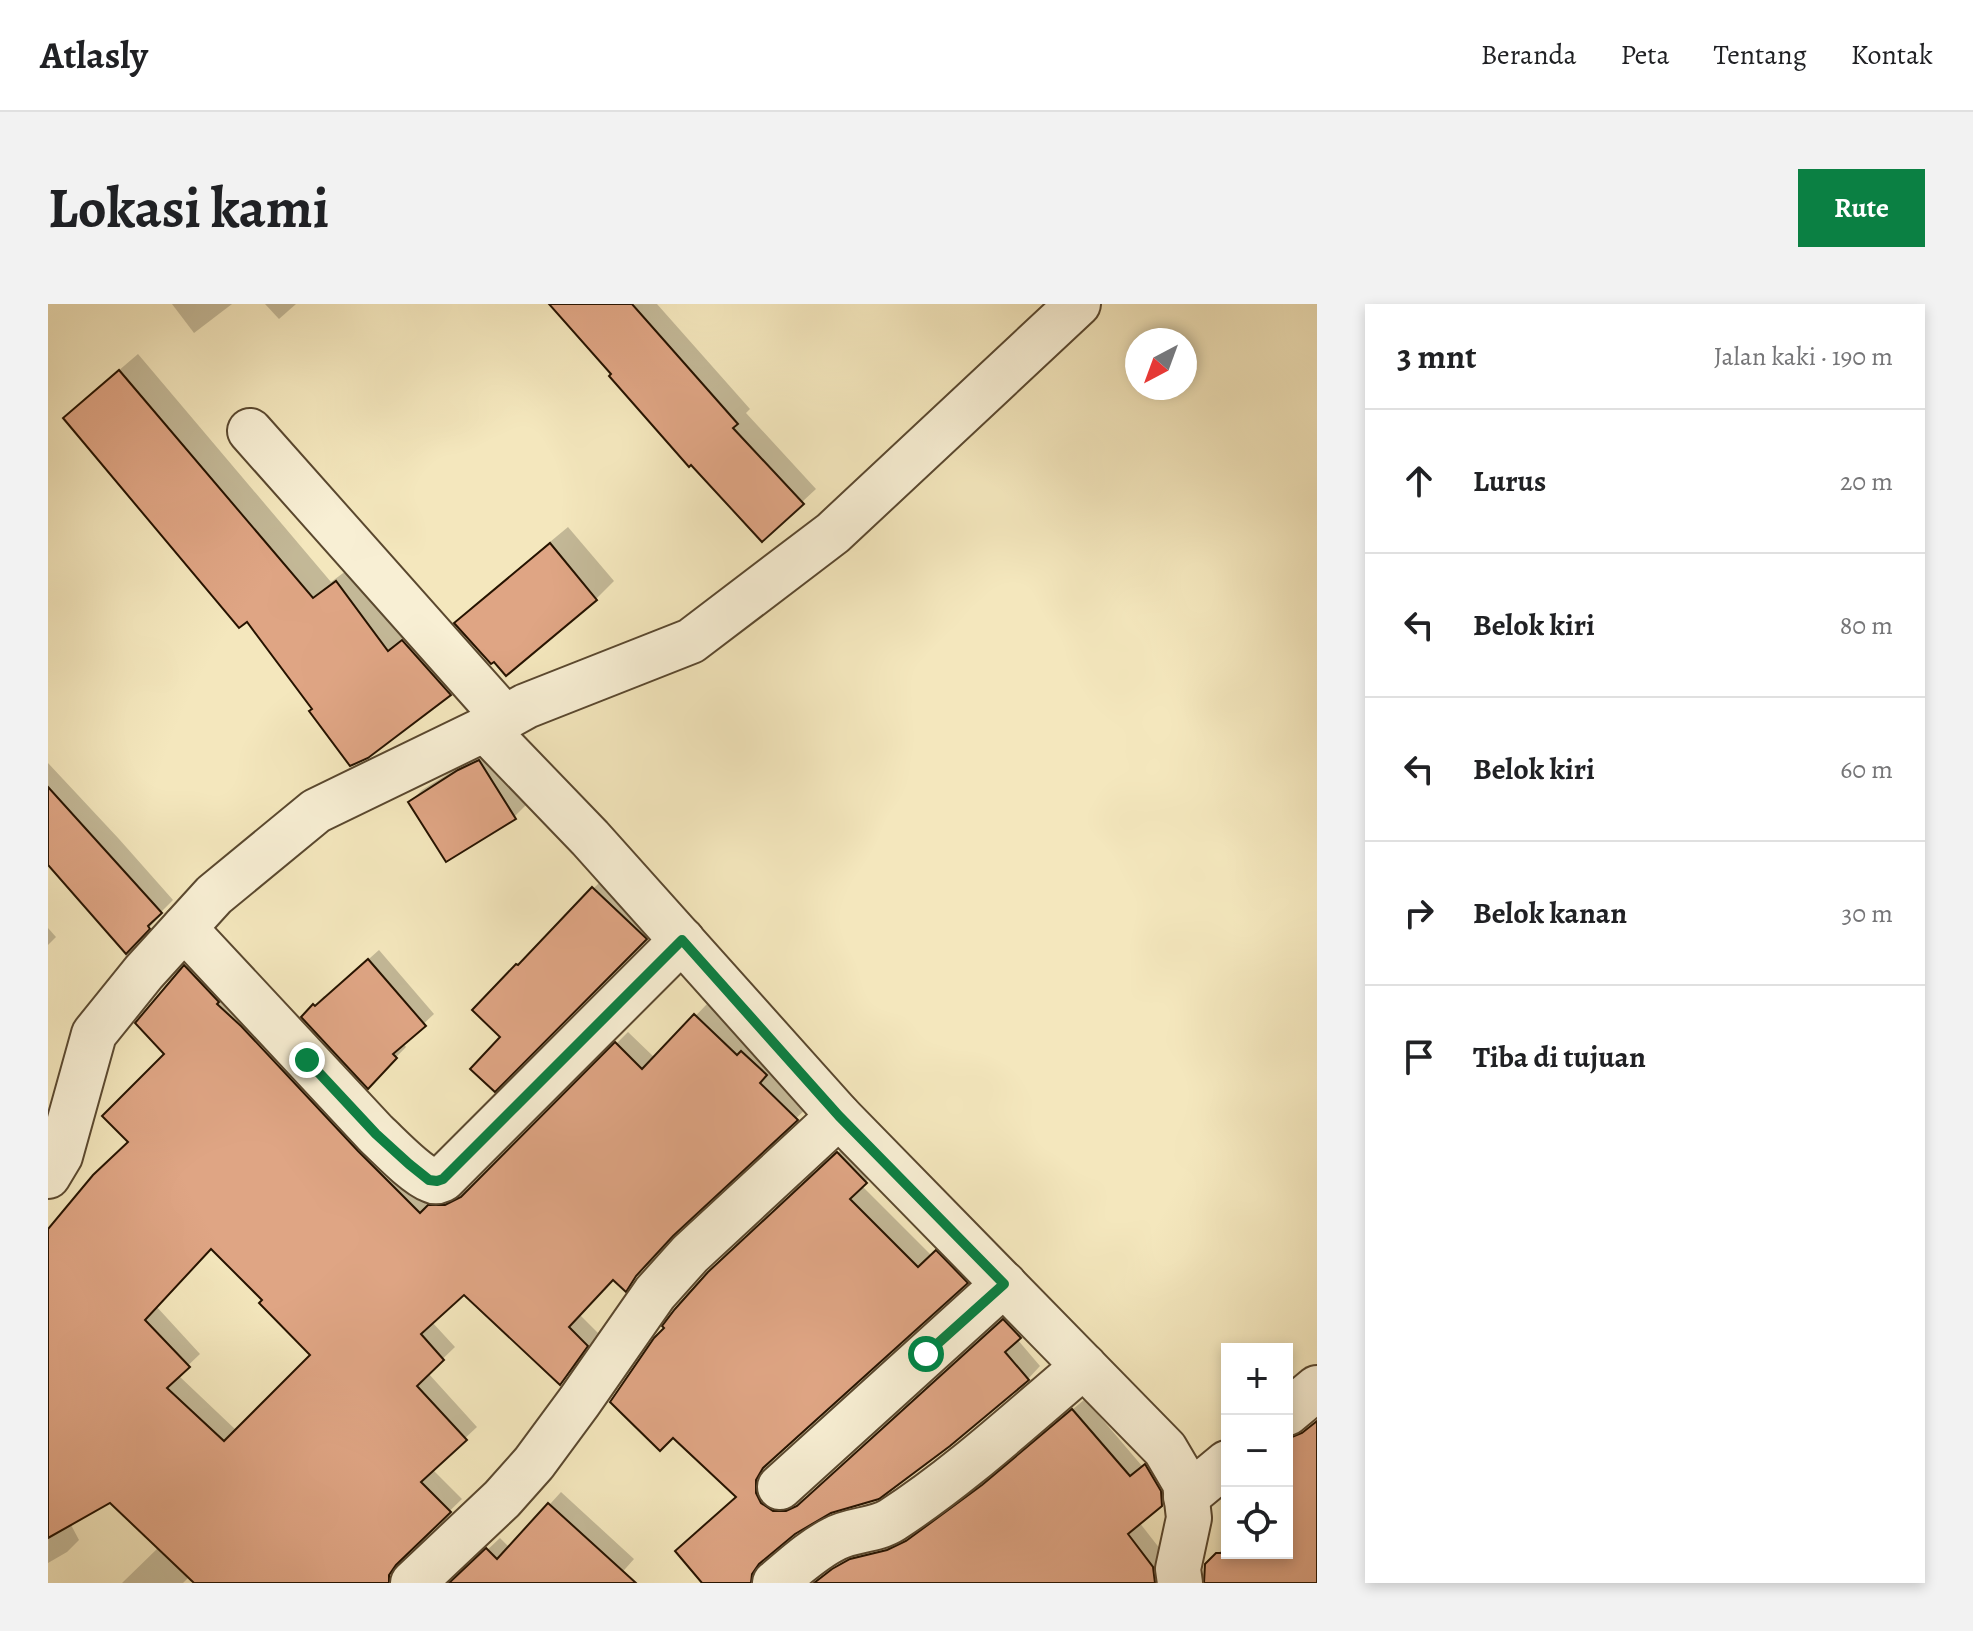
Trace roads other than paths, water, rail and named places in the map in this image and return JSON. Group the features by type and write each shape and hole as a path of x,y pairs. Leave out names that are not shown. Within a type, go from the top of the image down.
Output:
{"street":[{"path":"48,1176 60,1156 94,1034 144,972 214,895 316,811 526,706 691,641 833,533 1078,304"},
{"path":"250,431 590,838 839,1116 1165,1449 1185,1483 1189,1518 1178,1569 1180,1583"},
{"path":"184,928 376,1134 429,1180 437,1181 443,1179 682,940"},
{"path":"413,1583 502,1499 534,1463 655,1293 690,1254 839,1116"},
{"path":"780,1487 1004,1284"},
{"path":"775,1583 833,1539 885,1525 905,1512 1084,1366"},
{"path":"1293,1408 1317,1388"},
{"path":"1186,1497 1221,1468"}]}
